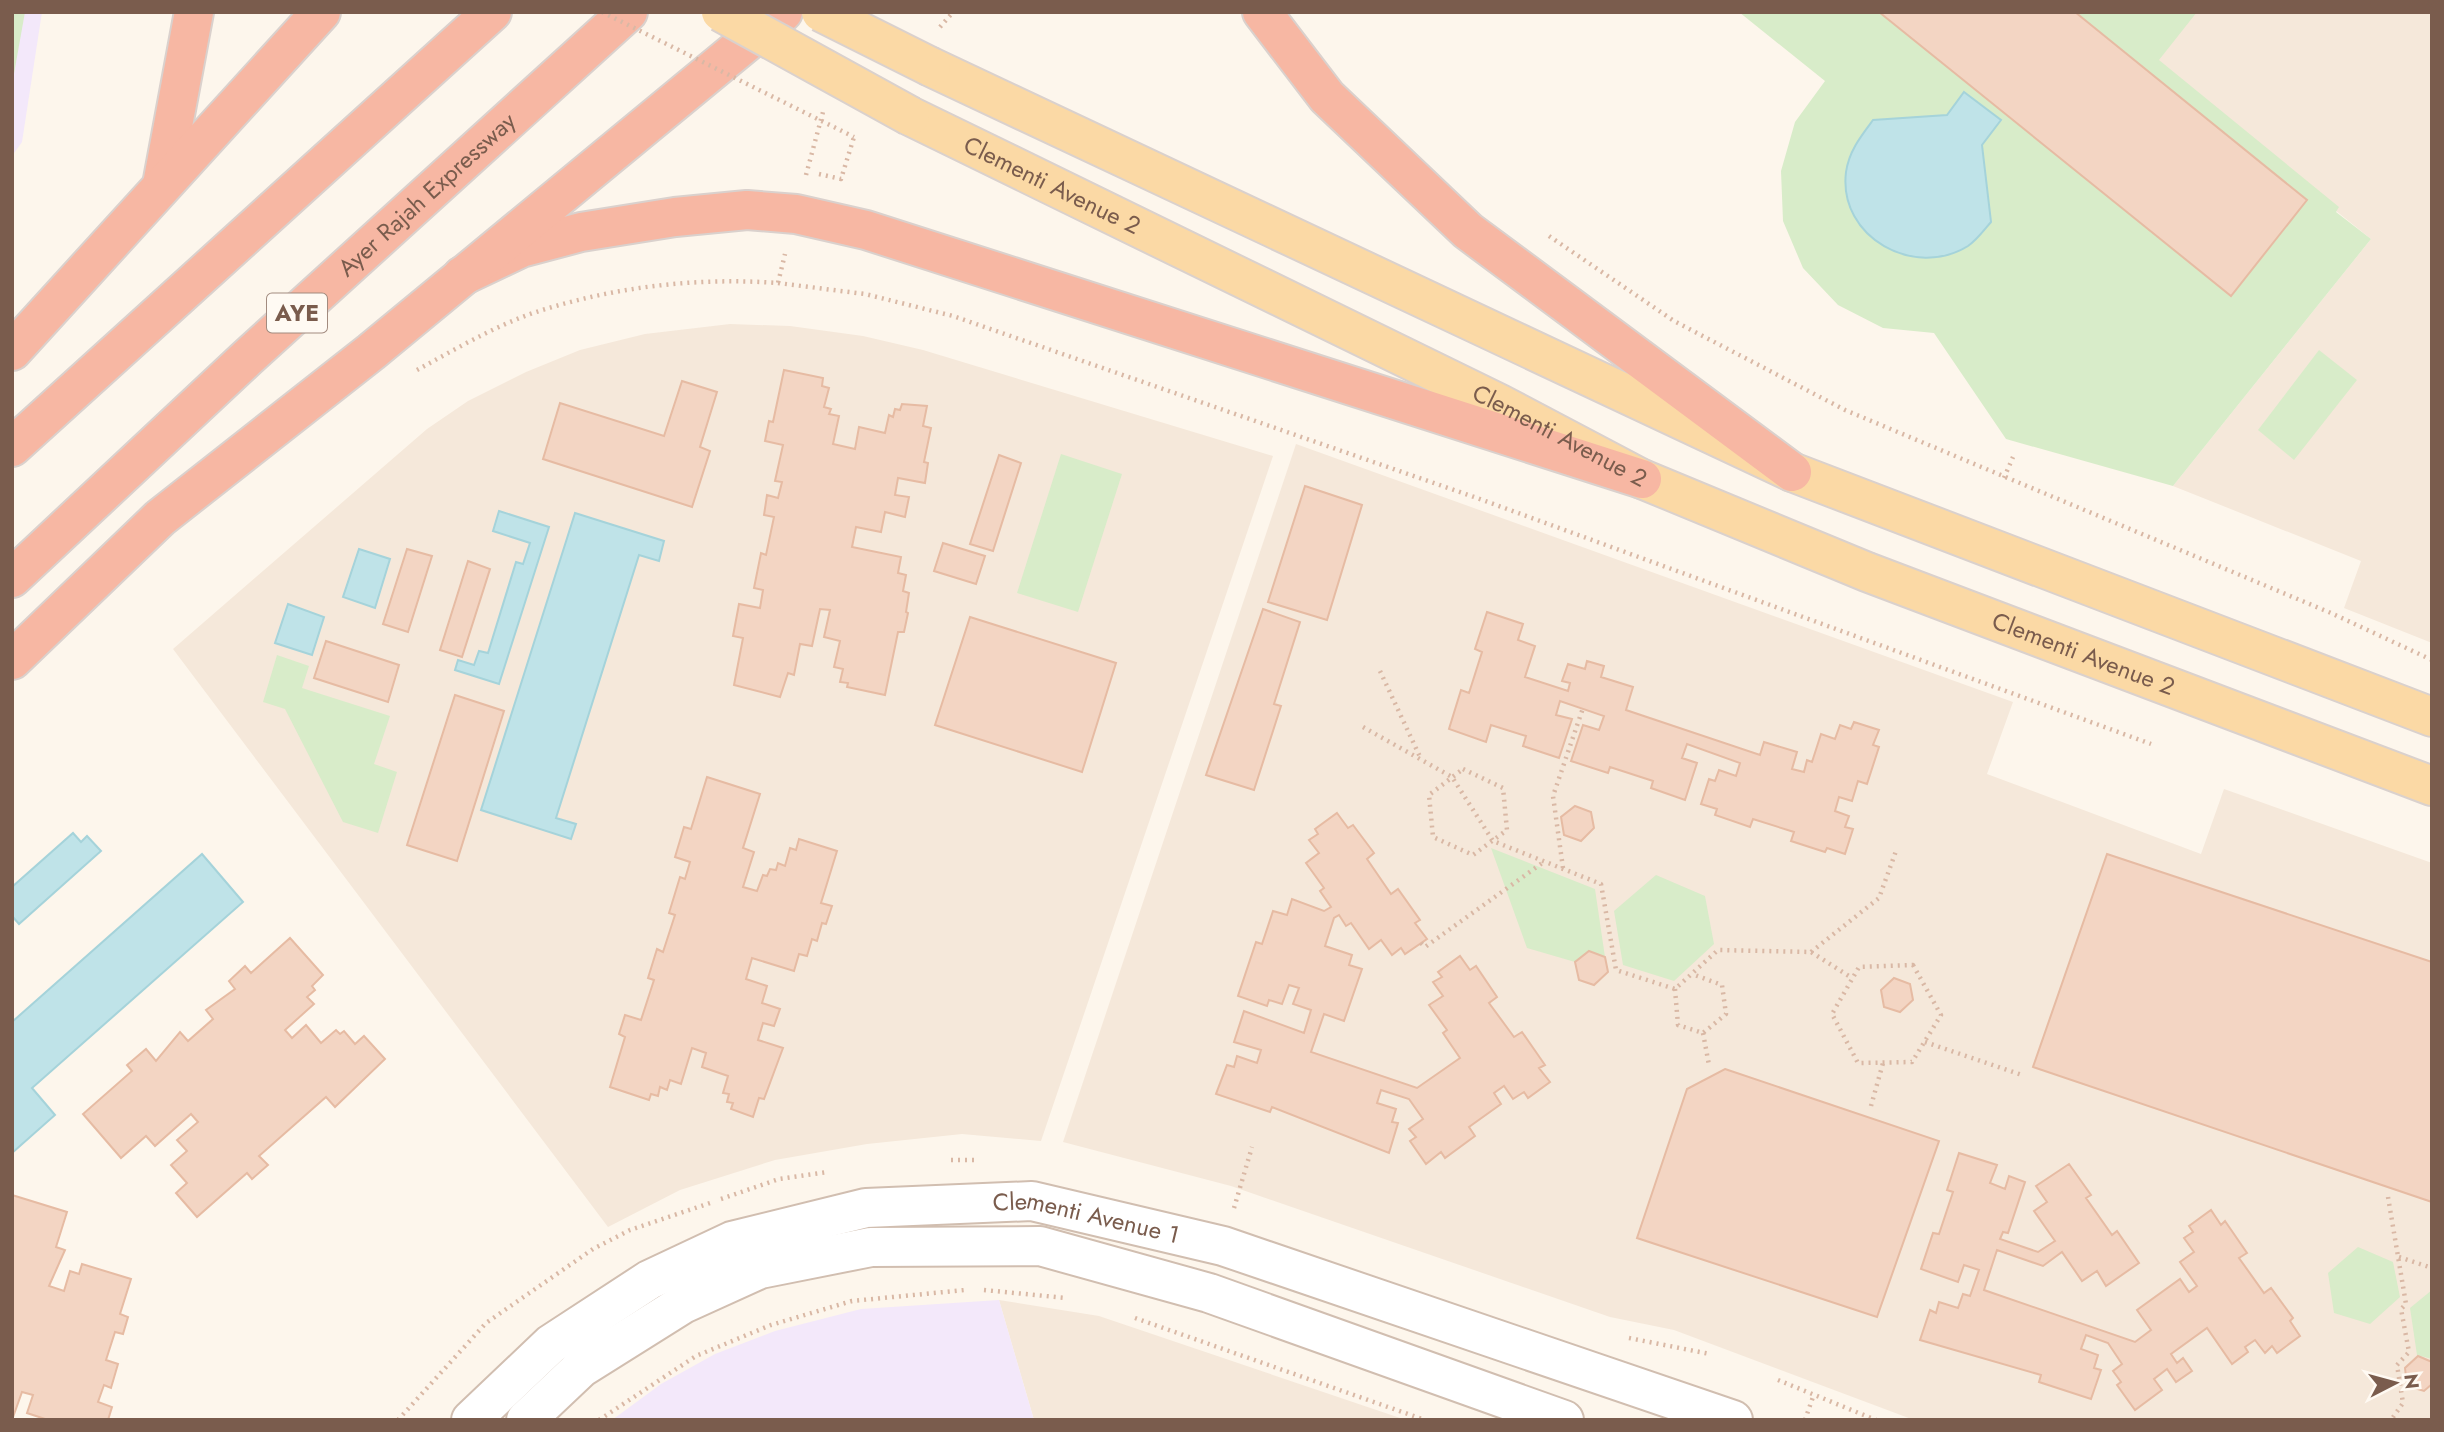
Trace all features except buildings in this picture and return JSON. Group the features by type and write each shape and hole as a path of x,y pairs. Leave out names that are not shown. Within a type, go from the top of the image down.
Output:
{"highway":[{"path":"162,187 194,12"},
{"path":"12,447 492,12"},
{"name":"Ayer Rajah Expressway","path":"12,578 247,358 628,12"},
{"path":"12,660 160,518 462,276 783,12"},
{"path":"1262,12 1327,97 1468,231 1792,472"},
{"path":"12,351 317,14"},
{"path":"462,276 521,248 581,232 675,217 747,210 796,214 866,230 1642,479"}],"main road":[{"name":"Clementi Avenue 2","path":"721,12 909,116 1499,402 1642,479 1867,572 2432,786"},
{"path":"821,12 1792,472 2432,717"}],"street":[{"name":"Clementi Avenue 1","path":"471,1420 551,1344 649,1280 732,1241 866,1208 1032,1201 1223,1246 1732,1420"},
{"name":"Clementi Avenue 1","path":"526,1420 582,1368 683,1304 760,1269 871,1247 1040,1246 1209,1293 1564,1420"}],"path":[{"path":"602,12 854,137 841,178 807,172 778,283"},
{"path":"1547,235 1674,321 1845,410 2331,613 2432,660"},
{"path":"411,374 532,314 594,297 657,285 742,280 865,294 953,316 1450,489 2151,744"},
{"path":"2004,478 2013,457"},
{"path":"1380,671 1422,761"},
{"path":"1563,868 1553,796 1583,708"},
{"path":"1363,727 1452,777 1493,841 1601,884 1616,970 1675,989"},
{"path":"1463,769 1503,788 1507,830 1493,841 1473,855 1433,837 1430,795 1463,769"},
{"path":"1811,952 1879,898 1896,851"},
{"path":"1421,943 1425,947 1545,861"},
{"path":"1675,989 1718,950 1811,952 1852,978"},
{"path":"1913,965 1941,1016 1912,1062 1858,1063 1832,1014 1852,978 1859,967 1913,965"},
{"path":"1692,974 1722,985 1726,1014 1703,1033"},
{"path":"1675,989 1678,1025 1703,1033"},
{"path":"1703,1033 1709,1065"},
{"path":"1925,1042 2022,1075"},
{"path":"1871,1106 1883,1063"},
{"path":"2388,1197 2406,1304 2401,1309 2409,1352 2397,1365 2403,1403 2390,1420"},
{"path":"2398,1256 2432,1268"},
{"path":"599,1420 696,1356 771,1325 852,1301 975,1289 1071,1299"},
{"path":"1132,1317 1425,1420"},
{"path":"1778,1380 1876,1420"},
{"path":"1805,1420 1814,1394"}],"shaded area":[{"path":"12,12 42,12 22,142 12,156"},
{"path":"2194,12 2432,12 2432,643 2344,608 2361,561 2173,486 2371,239 2153,64"},
{"path":"730,324 790,326 863,336 923,350 1273,456 1041,1141 962,1134 867,1144 775,1160 680,1190 608,1227 173,649 427,429 468,401 526,372 580,350 645,334"},
{"path":"1296,444 2013,702 1987,774 2201,854 2224,789 2432,863 2432,1420 1914,1420 1674,1330 1610,1317 1231,1186 1063,1142"},
{"path":"999,1300 1099,1316 1406,1420 1034,1420"},
{"path":"999,1300 1034,1420 612,1420 661,1384 715,1354 775,1331 861,1309"}],"green space":[{"path":"12,12 25,12 12,85"},
{"path":"1739,12 2197,12 2159,60 2339,207 2336,212 2371,239 2173,486 2006,439 1934,333 1883,328 1838,305 1803,268 1783,221 1781,171 1795,122 1825,81","holes":["1947,115 1982,144 1990,223 1873,120"]},
{"path":"2319,350 2357,380 2294,460 2258,430"},
{"path":"1061,454 1122,474 1078,612 1017,593"},
{"path":"277,655 309,666 302,688 390,716 374,764 397,772 378,833 343,822 285,709 263,702"},
{"path":"1491,848 1595,889 1605,957 1589,951 1575,962 1527,948"},
{"path":"1656,875 1705,896 1714,944 1674,981 1623,965 1614,911"},
{"path":"2358,1247 2393,1262 2400,1297 2370,1324 2334,1313 2328,1273"},
{"path":"2432,1290 2432,1359 2417,1355 2410,1308"}],"water":[{"path":"1964,92 2001,120 1982,145 1991,222 1971,244 1947,255 1925,258 1884,246 1867,233 1854,216 1847,195 1846,172 1853,151 1873,120 1947,115"},
{"path":"499,511 549,527 499,684 455,670 458,660 474,665 479,651 488,653 516,562 523,564 530,543 493,531"},
{"path":"575,513 664,541 659,561 639,555 556,818 576,824 571,839 481,810"},
{"path":"359,549 390,559 375,608 343,597"},
{"path":"288,604 324,617 312,655 275,643"},
{"path":"73,833 81,842 87,836 101,851 19,924 12,916 12,887"},
{"path":"202,854 243,902 32,1088 55,1115 12,1153 12,1022"}]}
